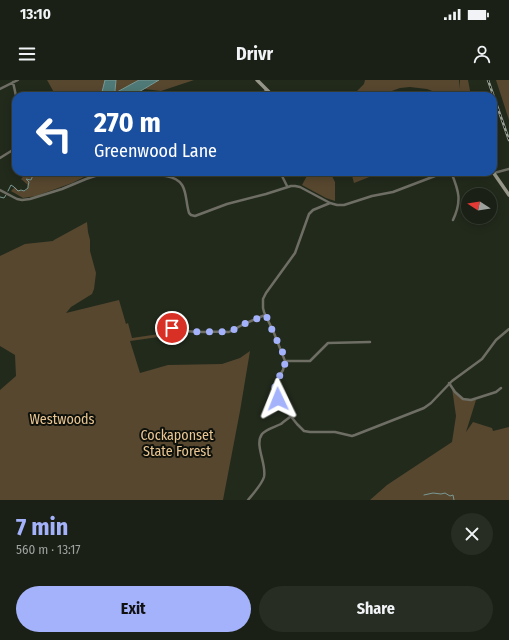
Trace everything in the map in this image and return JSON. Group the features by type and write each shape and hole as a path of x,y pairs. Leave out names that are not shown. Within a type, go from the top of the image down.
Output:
{"main road":[{"path":"257,80 268,92"},
{"path":"496,176 509,195"}],"street":[{"path":"0,88 18,80"},
{"path":"13,82 15,92"},
{"path":"0,158 12,150"},
{"path":"497,172 509,169"},
{"path":"0,190 22,200 30,199 62,189 95,176"},
{"path":"163,176 172,177 183,187 186,194 189,213 194,216 201,215 227,204 266,194 286,186 297,186 330,203 347,205 370,197 393,192 435,176"},
{"path":"282,176 286,186"},
{"path":"453,176 459,196 459,206 453,220"},
{"path":"330,203 313,210 308,214 295,253 264,296 263,306 285,361 284,370 277,380 274,389 278,399 302,430 306,432 334,432 353,436 424,408 431,403 449,383 482,359 496,340 509,329"},
{"path":"172,328 190,332 229,332 266,315"},
{"path":"285,361 310,361 328,343 370,342"},
{"path":"449,383 455,392 463,399 471,400 496,392 500,388"},
{"path":"248,500 264,477 264,468 259,445 261,435 291,416"}],"green space":[{"path":"47,80 108,80 105,92 54,92"},
{"path":"116,80 139,80 117,92 115,91"},
{"path":"159,80 194,80 161,91 144,89"},
{"path":"365,80 459,80 460,89 460,80 468,80 470,92 435,92 427,89 410,87 400,88 389,92 356,92 364,84"},
{"path":"496,80 509,80 509,120"},
{"path":"24,176 86,176 72,183 36,196 23,198 11,191 15,187 18,190 25,191 28,188 28,185 21,179"},
{"path":"307,176 332,176 335,182 335,201 326,198 302,185"},
{"path":"352,176 372,176 354,183"},
{"name":"Westwoods","path":"87,222 90,251 96,273 94,289 92,294 71,307 66,313 119,300 132,338 166,333 166,336 130,341 140,373 168,365 222,364 240,358 250,351 223,500 0,500 0,390 16,376 15,355 0,346 0,256 25,244 53,241"},
{"path":"452,388 464,400 476,400 466,432 473,422 492,428 493,431 509,427 509,500 370,500 387,485 452,442 456,416"}],"water":[{"path":"105,80 116,80 115,91 117,92 102,92"},
{"path":"139,80 159,80 138,92 117,92"}],"waterway":[{"path":"8,191 11,185 18,191 24,191 28,188 29,182 26,179 31,180 33,176"},
{"path":"0,197 4,198 6,195"},
{"path":"424,495 445,493 450,496 453,495 454,500"}],"railway":[{"path":"488,80 492,92"},
{"path":"497,106 509,140"}],"route":[{"path":"172,328 190,332 229,332 266,315 285,358 284,370 277,380 274,389 278,399"}],"park label":[{"name":"Cockaponset State Forest","path":"177,444"}]}
